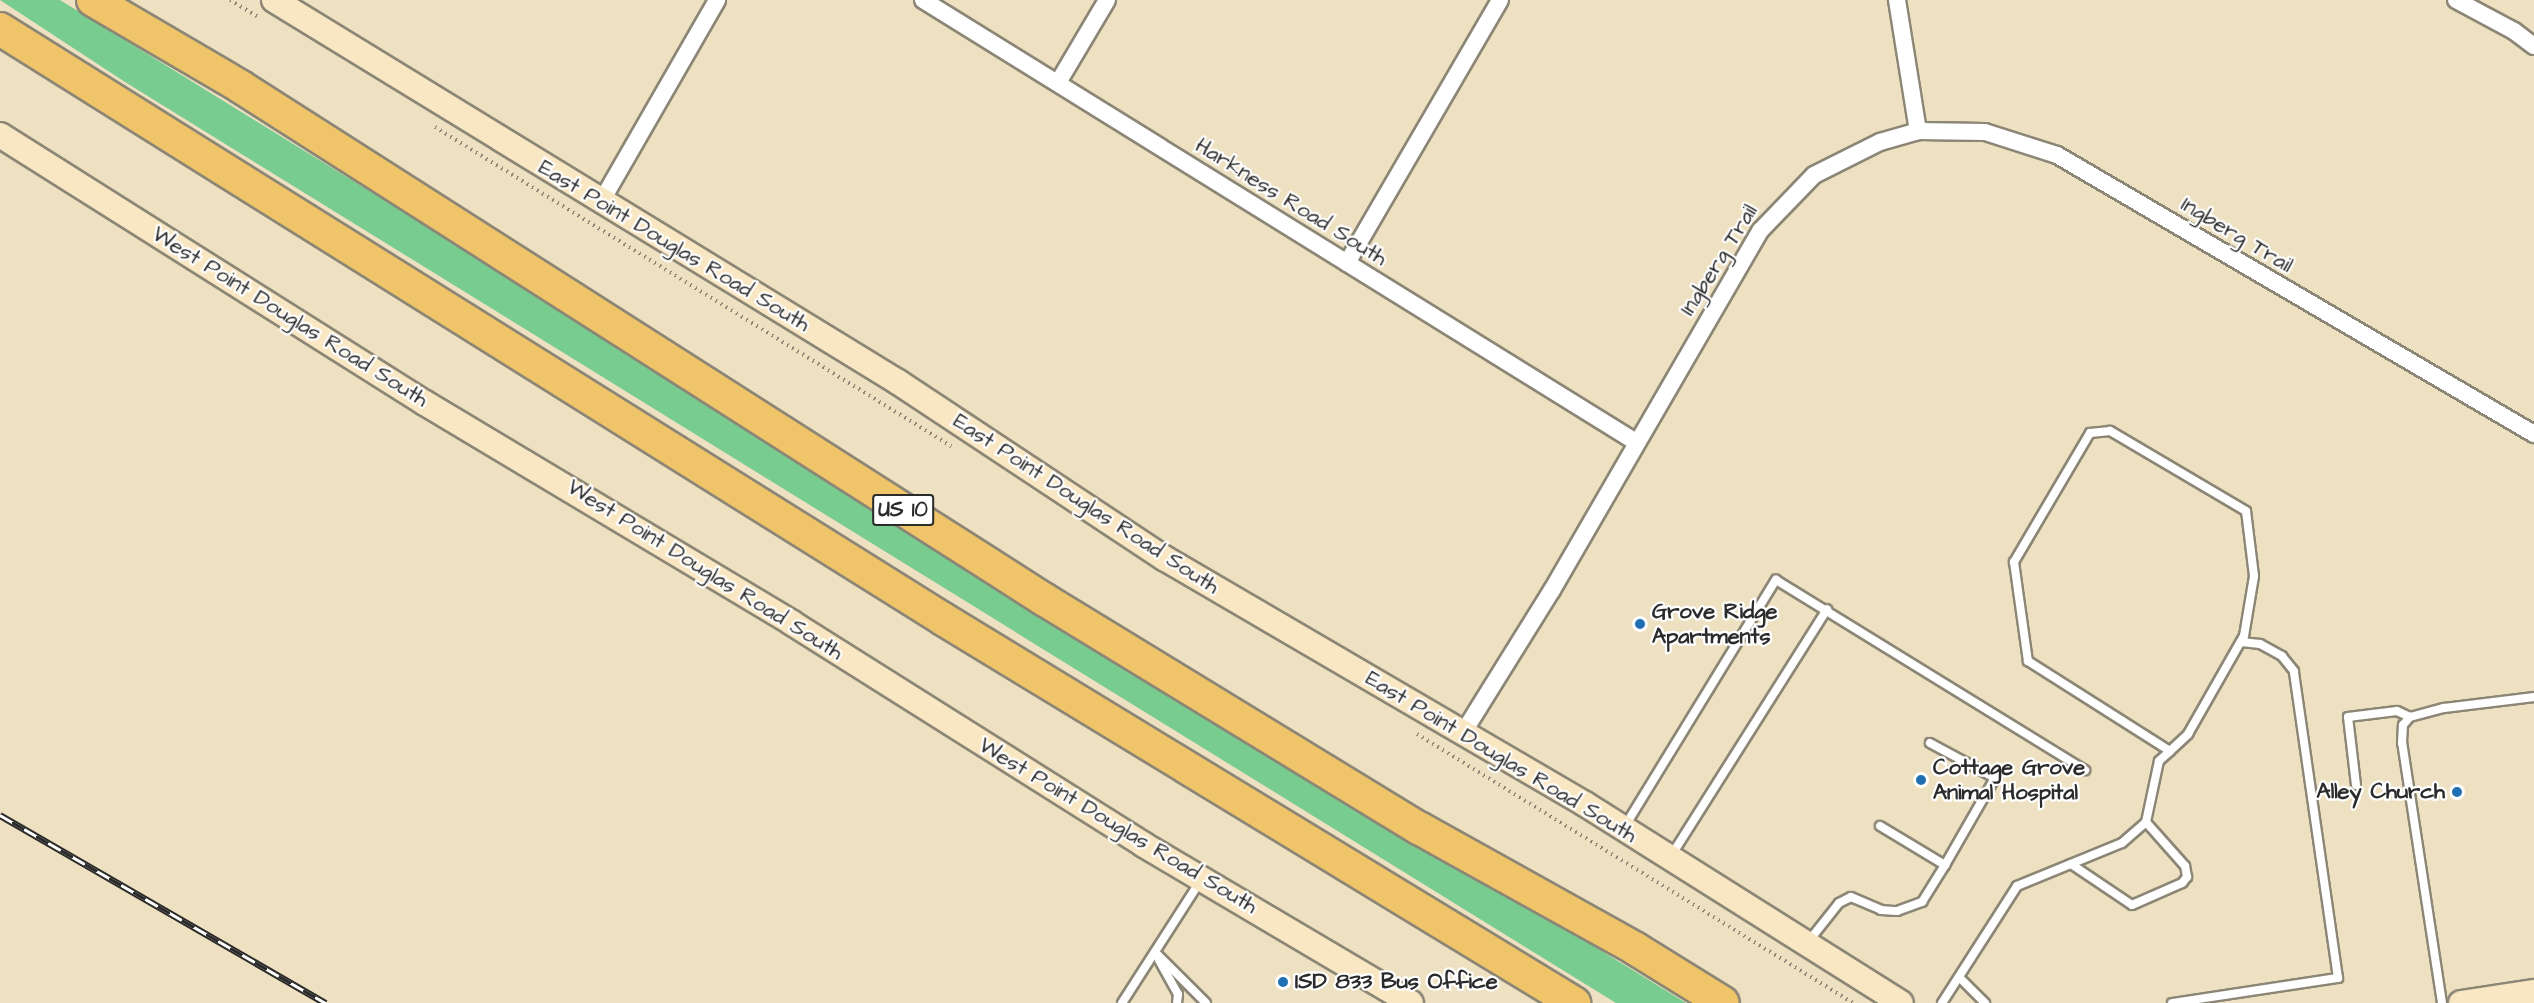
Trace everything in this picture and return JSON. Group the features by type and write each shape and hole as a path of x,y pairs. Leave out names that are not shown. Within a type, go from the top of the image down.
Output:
{"highway":[{"name":"US 10","path":"93,0 241,87 1045,600 1419,828 1635,949 1722,1003"},
{"path":"0,29 943,619 1574,1003"}],"street":[{"name":"East Point Douglas Road South","path":"274,0 304,10 601,201 898,382 1164,558 1623,829 1901,1003"},
{"path":"601,201 717,0"},
{"name":"Harkness Road South","path":"923,0 1059,81 1636,442"},
{"path":"1059,81 1107,0"},
{"path":"1347,263 1500,0"},
{"path":"1897,0 1918,131"},
{"path":"2456,0 2514,31 2534,46"},
{"name":"Ingberg Trail","path":"1463,733 1552,590 1760,231 1783,202 1814,174 1851,154 1918,131 1985,132 2057,155 2534,434"},
{"name":"West Point Douglas Road South","path":"0,135 424,403 665,545 1202,879 1411,1003"},
{"path":"2461,1003 2534,992"}],"lane":[{"path":"1942,1003 2017,886 2122,843 2146,822 2159,761 2170,751 2188,734 2241,642 2254,576 2246,511 2110,431 2090,433 2013,562 2028,661 2170,751"},
{"path":"1623,829 1776,580 1827,609 2085,770"},
{"path":"1670,859 1827,609"},
{"path":"2172,1003 2338,978 2294,671 2282,656 2259,644 2241,642"},
{"path":"2442,1003 2402,743 2403,725 2410,717 2444,708 2534,697"},
{"path":"2356,785 2348,717 2397,711 2410,717"},
{"path":"1806,945 1839,903 1851,897 1881,910 1897,911 1922,902 1945,865 1995,778 1930,743"},
{"path":"2071,864 2132,905 2182,883 2187,877 2185,866 2146,822"},
{"path":"1880,826 1945,865"},
{"path":"1122,1003 1202,879"},
{"path":"1155,952 1178,994 1177,1003"},
{"path":"1155,952 1206,1003"},
{"path":"1959,977 1985,1003"}],"green space":[{"path":"0,0 60,0 1686,1003 1616,1003 125,82"}],"railway":[{"path":"0,815 326,1003"}],"place":[{"name":"Grove Ridge Apartments","path":"1640,624"},
{"name":"Cottage Grove Animal Hospital","path":"1921,780"},
{"name":"Alley Church","path":"2457,792"},
{"name":"ISD 833 Bus Office","path":"1283,982"}]}
